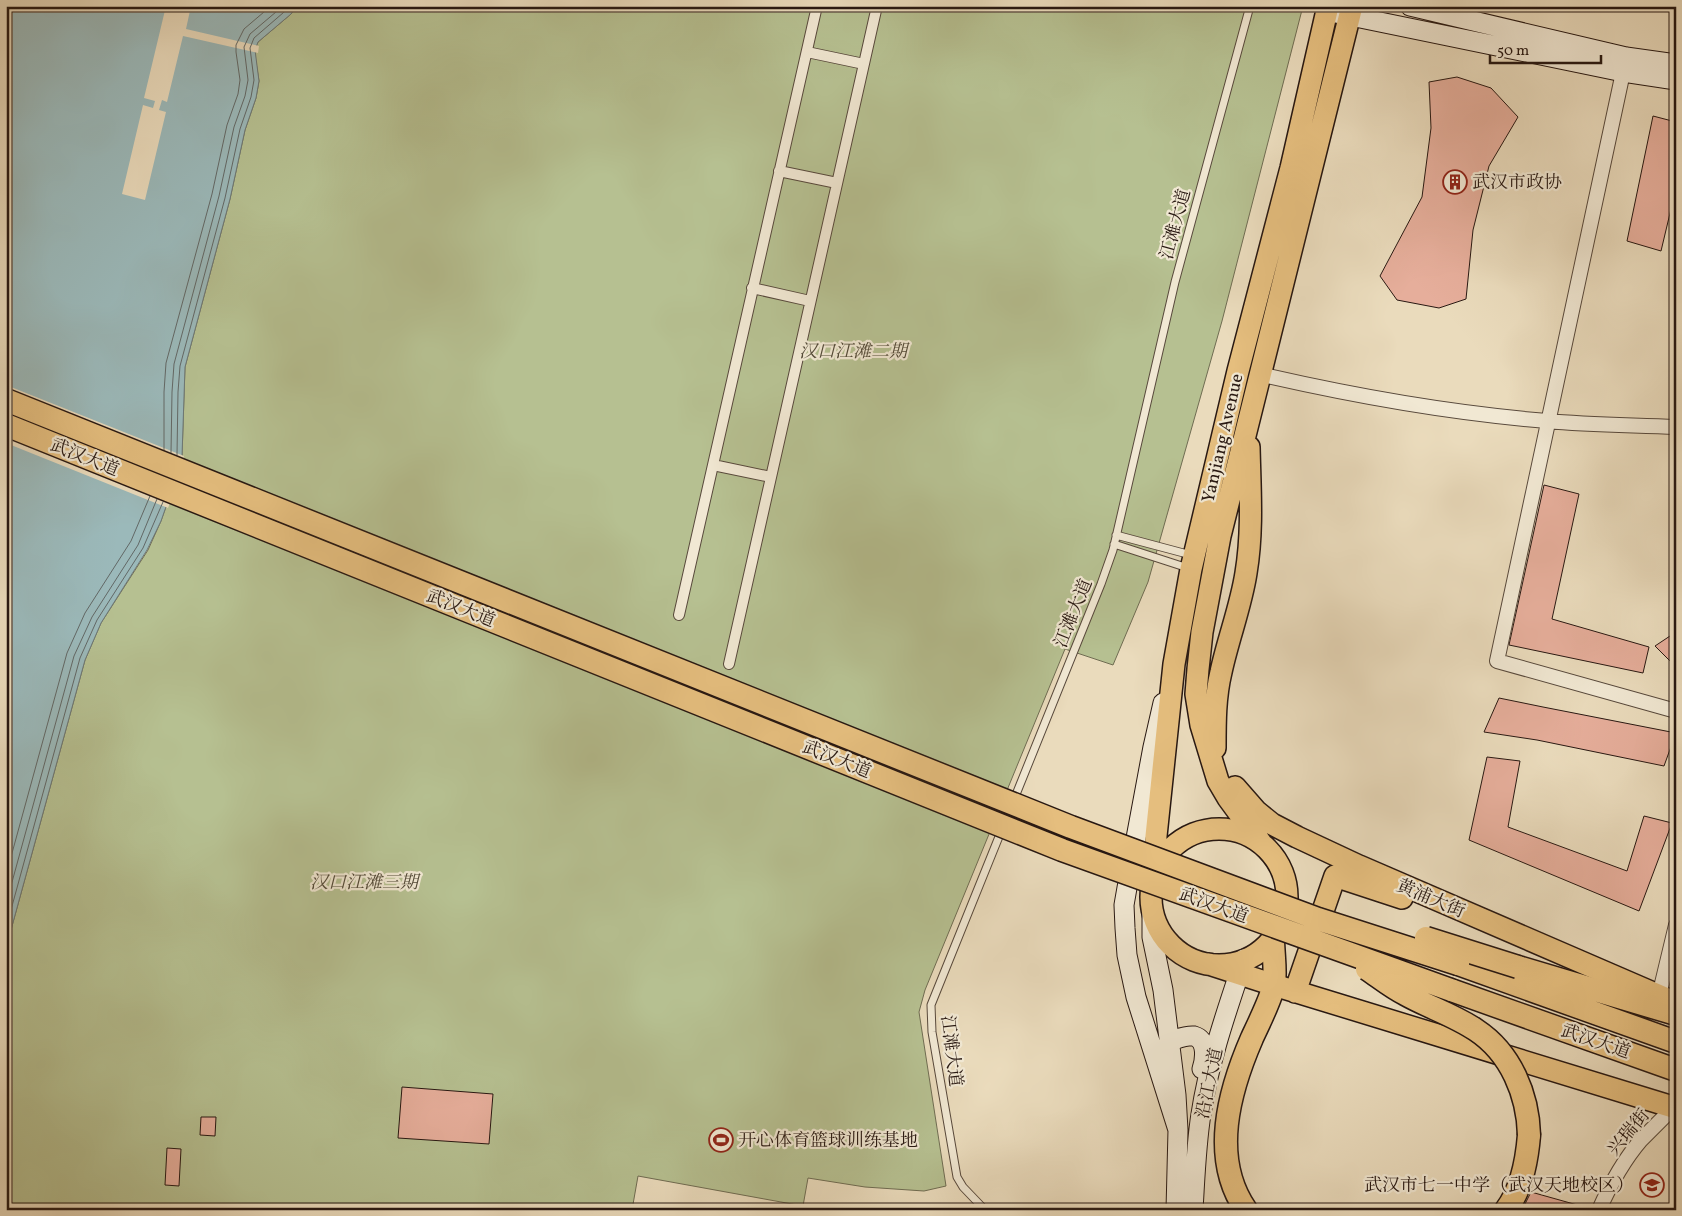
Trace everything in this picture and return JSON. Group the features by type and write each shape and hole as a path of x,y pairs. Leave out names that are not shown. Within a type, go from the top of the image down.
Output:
{"highway":[{"name":"武汉大道","path":"6,400 1052,820 1318,919 1458,964 1676,1042"},
{"name":"武汉大道","path":"6,426 1052,846 1676,1070"},
{"path":"1318,919 1376,922 1676,1014"},
{"path":"1246,1210 1234,1189 1228,1171 1227,1120 1244,1056 1284,988 1273,938"},
{"path":"1339,950 1404,994 1477,1030 1497,1049 1509,1064 1520,1084 1525,1100 1529,1135 1527,1158 1522,1178 1506,1210"}],"main road":[{"path":"1410,6 1676,80"},
{"path":"1328,8 1624,64 1676,64"},
{"name":"Yanjiang Avenue","path":"1154,876 1156,836 1174,664 1193,563 1238,371 1291,168 1328,8"},
{"name":"Yanjiang Avenue","path":"1261,843 1233,805 1218,780 1201,725 1196,694 1202,632 1215,556 1351,11"},
{"path":"1218,780 1215,717 1217,694 1246,575 1251,533 1249,420"},
{"path":"1174,664 1153,746 1124,905 1127,955 1136,997 1178,1130"},
{"name":"黄浦大街","path":"1216,754 1233,784 1248,803 1272,824 1359,866 1667,1000"},
{"path":"1178,1130 1170,1041 1163,990 1152,937 1151,893 1154,876 1159,865 1174,846 1183,839 1199,832 1216,829 1228,830 1251,837 1261,843 1276,861 1286,882 1284,918 1273,938 1242,967"},
{"path":"1284,988 1335,876 1434,909 1461,910"},
{"path":"1152,911 1158,928 1168,942 1187,957 1210,964 1242,967 1284,988 1675,1108"},
{"name":"沿江大道","path":"1193,1210 1201,1114 1207,1082 1223,1024 1242,967"},
{"path":"1170,1041 1192,1036 1198,1038 1202,1044 1205,1058 1194,1092 1201,1114"},
{"name":"沿江大道","path":"1176,1210 1178,1130"}],"street":[{"path":"679,615 817,6"},
{"path":"729,664 877,6"},
{"path":"807,52 864,64"},
{"path":"1624,64 1497,661 1676,711"},
{"path":"779,170 837,183"},
{"path":"752,288 810,301"},
{"path":"1259,374 1420,406 1548,421 1676,427"},
{"path":"713,464 771,477"},
{"path":"1667,1000 1676,925"},
{"name":"兴瑞街","path":"1599,1210 1608,1190 1632,1152 1641,1140 1675,1108"}],"lane":[{"name":"江滩大道","path":"985,1210 963,1187 957,1177 932,1032 932,1005 1101,584 1114,544 1175,282 1250,6"},
{"path":"1116,535 1193,563"},
{"path":"1114,544 1193,563"}],"green space":[{"path":"297,6 1303,6 1222,321 1148,582 1113,665 1065,649 925,990 919,1012 946,1186 924,1191 865,1187 808,1178 803,1206 638,1176 632,1210 6,1210 6,948 85,660 101,623 148,550 161,521 182,456 185,367 230,199 245,130 256,98 259,81 254,50 258,42 291,14"}],"water":[{"path":"6,6 297,6 291,14 258,42 255,50 259,81 256,98 245,130 230,199 185,367 182,456 161,521 147,550 101,623 85,660 6,948"}],"pier":[{"path":"166,6 191,6 186,29 259,46 258,53 183,36 167,102 162,100 159,110 166,112 145,200 122,194 143,105 153,108 155,101 144,98"},
{"path":"6,385 184,456 177,485 168,508 6,443"}],"building":[{"name":"武汉市政协","path":"1457,77 1491,88 1518,117 1489,166 1473,230 1466,299 1439,308 1397,300 1380,276 1422,197 1431,128 1429,82"},
{"path":"1653,116 1676,122 1676,188 1661,251 1627,241"},
{"path":"1544,485 1579,494 1552,619 1649,647 1643,673 1509,645"},
{"path":"1676,632 1676,667 1655,646"},
{"path":"1499,698 1676,733 1664,766 1537,740 1484,732"},
{"path":"1487,757 1520,761 1508,827 1627,871 1644,816 1672,823 1639,911 1469,840"},
{"path":"402,1087 493,1094 489,1144 398,1138"},
{"path":"201,1117 216,1117 215,1136 200,1135"},
{"path":"167,1148 181,1149 179,1186 165,1185"},
{"path":"1531,1192 1581,1206 1580,1210 1522,1210"}],"place":[{"name":"武汉市政协","path":"1455,182"},
{"name":"开心体育篮球训练基地","path":"721,1140"},
{"name":"武汉市七一中学（武汉天地校区）","path":"1652,1185"}],"park label":[{"name":"汉口江滩二期","path":"853,351"},
{"name":"汉口江滩三期","path":"364,882"}]}
